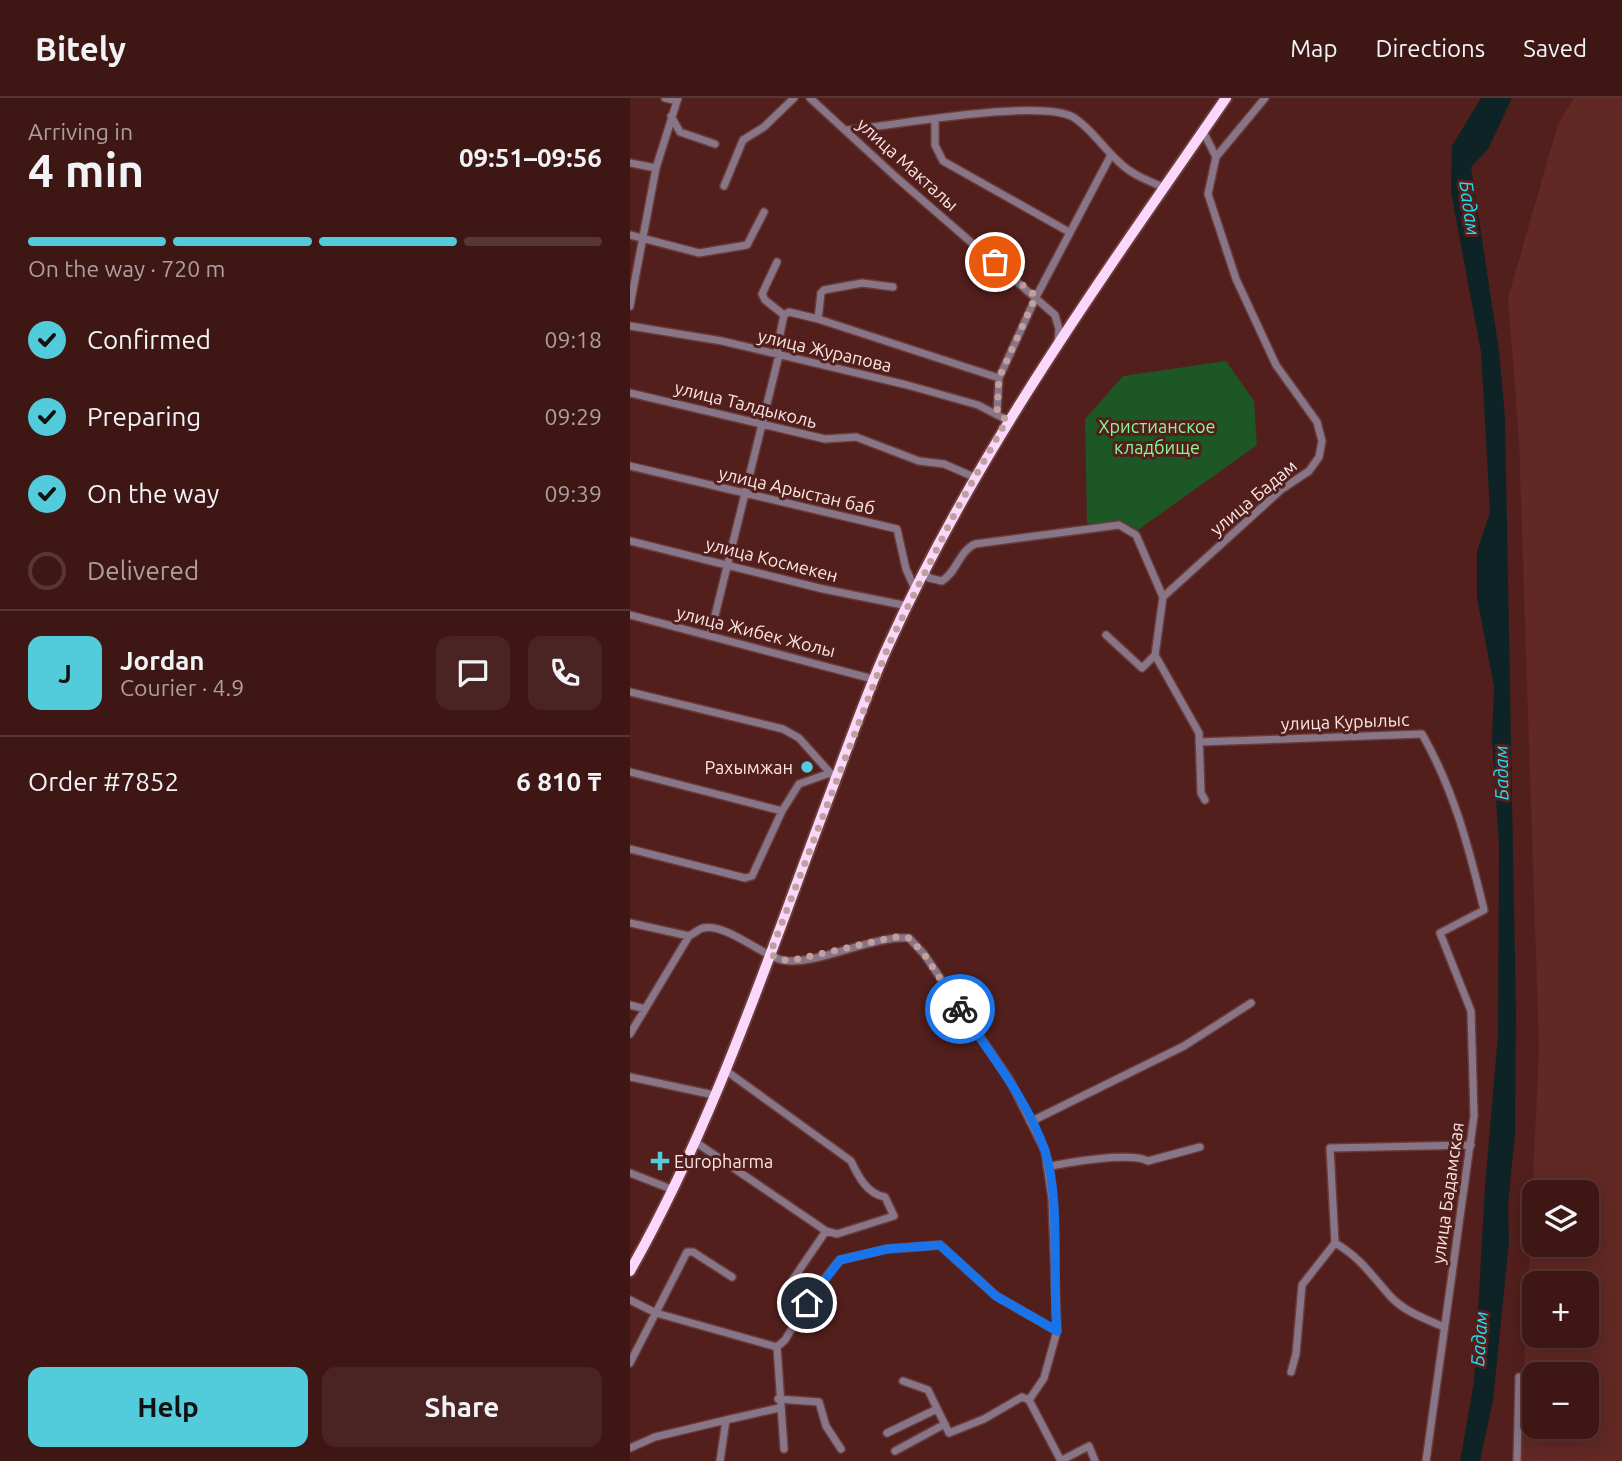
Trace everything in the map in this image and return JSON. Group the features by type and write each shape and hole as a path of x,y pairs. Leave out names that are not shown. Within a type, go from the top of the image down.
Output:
{"highway":[{"path":"630,1271 725,1070 770,954 833,776 873,679 915,589 1007,420 1226,98"}],"street":[{"path":"630,306 656,168 677,99 665,98"},
{"path":"724,186 743,140 764,127 794,98"},
{"name":"улица Макталы","path":"810,98 897,178 1055,315 1059,330 1057,347"},
{"path":"1203,131 1216,157 1265,98"},
{"path":"847,130 989,109 1067,114 1075,118 1111,155 1138,176 1165,188"},
{"path":"671,116 680,132 715,144"},
{"path":"935,119 935,145 943,162 1069,232"},
{"path":"997,413 999,378 1036,296 1111,155"},
{"name":"улица Бадам","path":"1163,597 1282,489 1309,471 1320,457 1322,441 1317,422 1276,365 1236,279 1208,194 1216,157"},
{"path":"630,163 656,168"},
{"path":"630,235 699,253 747,245 764,212"},
{"path":"777,262 762,294 765,300 784,315"},
{"path":"818,319 821,293 824,290 862,283 892,287"},
{"path":"710,636 779,355 777,348 784,315 789,312 818,319 999,378"},
{"name":"улица Журапова","path":"630,326 779,355 906,385 997,413 1007,420"},
{"name":"улица Талдыколь","path":"630,393 825,439 856,437 919,461 944,464 974,477"},
{"name":"улица Арыстан баб","path":"630,466 897,529 906,569 915,589"},
{"path":"925,572 936,582 942,581 950,576 967,547 975,544 1119,525 1136,535 1163,597 1155,655 1142,668 1106,635"},
{"name":"улица Космекен","path":"630,541 823,589 908,606"},
{"name":"улица Жибек Жолы","path":"630,615 873,679"},
{"path":"1155,655 1199,733 1201,793 1205,800"},
{"path":"630,692 783,729 799,738 833,776 799,784 782,811 751,876 745,878 630,849"},
{"name":"улица Курылыс","path":"1199,742 1422,734 1442,769 1464,828 1484,910 1440,933"},
{"path":"630,772 782,811"},
{"path":"630,923 689,936"},
{"path":"630,1034 689,936 703,928 718,930 782,960 793,960 895,937 909,938 924,954 1009,1079 1045,1151 1052,1199 1057,1331 1044,1378 1029,1400"},
{"name":"улица Бадамская","path":"1426,1461 1474,1116 1471,1011 1440,933"},
{"path":"1030,1122 1184,1046 1251,1003"},
{"path":"630,1005 645,1009"},
{"path":"693,1141 826,1231 837,1234 894,1216 885,1196 877,1195 859,1180 851,1161 725,1070"},
{"path":"630,1077 714,1095"},
{"path":"1290,1372 1296,1354 1302,1285 1335,1243 1329,1148 1471,1145"},
{"path":"1047,1167 1090,1158 1106,1160 1138,1156 1148,1161 1200,1147"},
{"path":"630,1173 671,1189"},
{"path":"787,1288 826,1231"},
{"path":"1335,1243 1353,1253 1372,1271 1392,1298 1414,1315 1444,1327"},
{"path":"784,1449 778,1399 777,1347 785,1340 816,1289 840,1260 910,1247 940,1245 996,1296 1057,1331"},
{"path":"630,1363 687,1252 693,1252 732,1277"},
{"path":"630,1300 656,1313 777,1347"},
{"path":"1517,1461 1519,1377"},
{"path":"903,1381 928,1391 950,1433 984,1419 1022,1396 1029,1400 1061,1460 1089,1446 1095,1461"},
{"path":"778,1399 819,1402 826,1426 841,1450"},
{"path":"630,1448 655,1437 779,1408"},
{"path":"887,1433 937,1409"},
{"path":"720,1461 726,1420"},
{"path":"895,1451 945,1424"}],"shaded area":[{"path":"1574,98 1622,98 1622,1461 1520,1461 1522,1418 1522,1439 1599,1439 1599,1362 1525,1362 1525,1348 1599,1348 1599,1271 1529,1271 1529,1257 1599,1257 1599,1180 1533,1180 1539,1048 1519,440 1508,298 1558,124"}],"green space":[{"name":"Христианское кладбище","path":"1226,361 1254,401 1257,445 1135,532 1087,523 1085,419 1123,376"}],"water":[{"name":"Бадам","path":"1481,98 1512,98 1488,149 1471,167 1499,351 1505,417 1516,1013 1515,1134 1508,1205 1509,1242 1493,1400 1480,1461 1460,1461 1474,1382 1485,1186 1498,1035 1499,844 1492,738 1494,686 1477,598 1477,551 1490,512 1481,352 1451,192 1452,146"}],"way so far":[{"path":"960,1009 924,954 909,938 895,937 793,960 782,960 770,954 873,679 915,589 1007,420 997,413 999,378 1036,296 995,262"}],"place":[{"name":"Рахымжан","path":"807,767"},
{"name":"Europharma","path":"660,1161"}],"route":[{"path":"807,1303 840,1260 887,1249 940,1245 996,1296 1057,1331 1053,1292 1052,1199 1045,1151 1009,1079 960,1009"}]}
